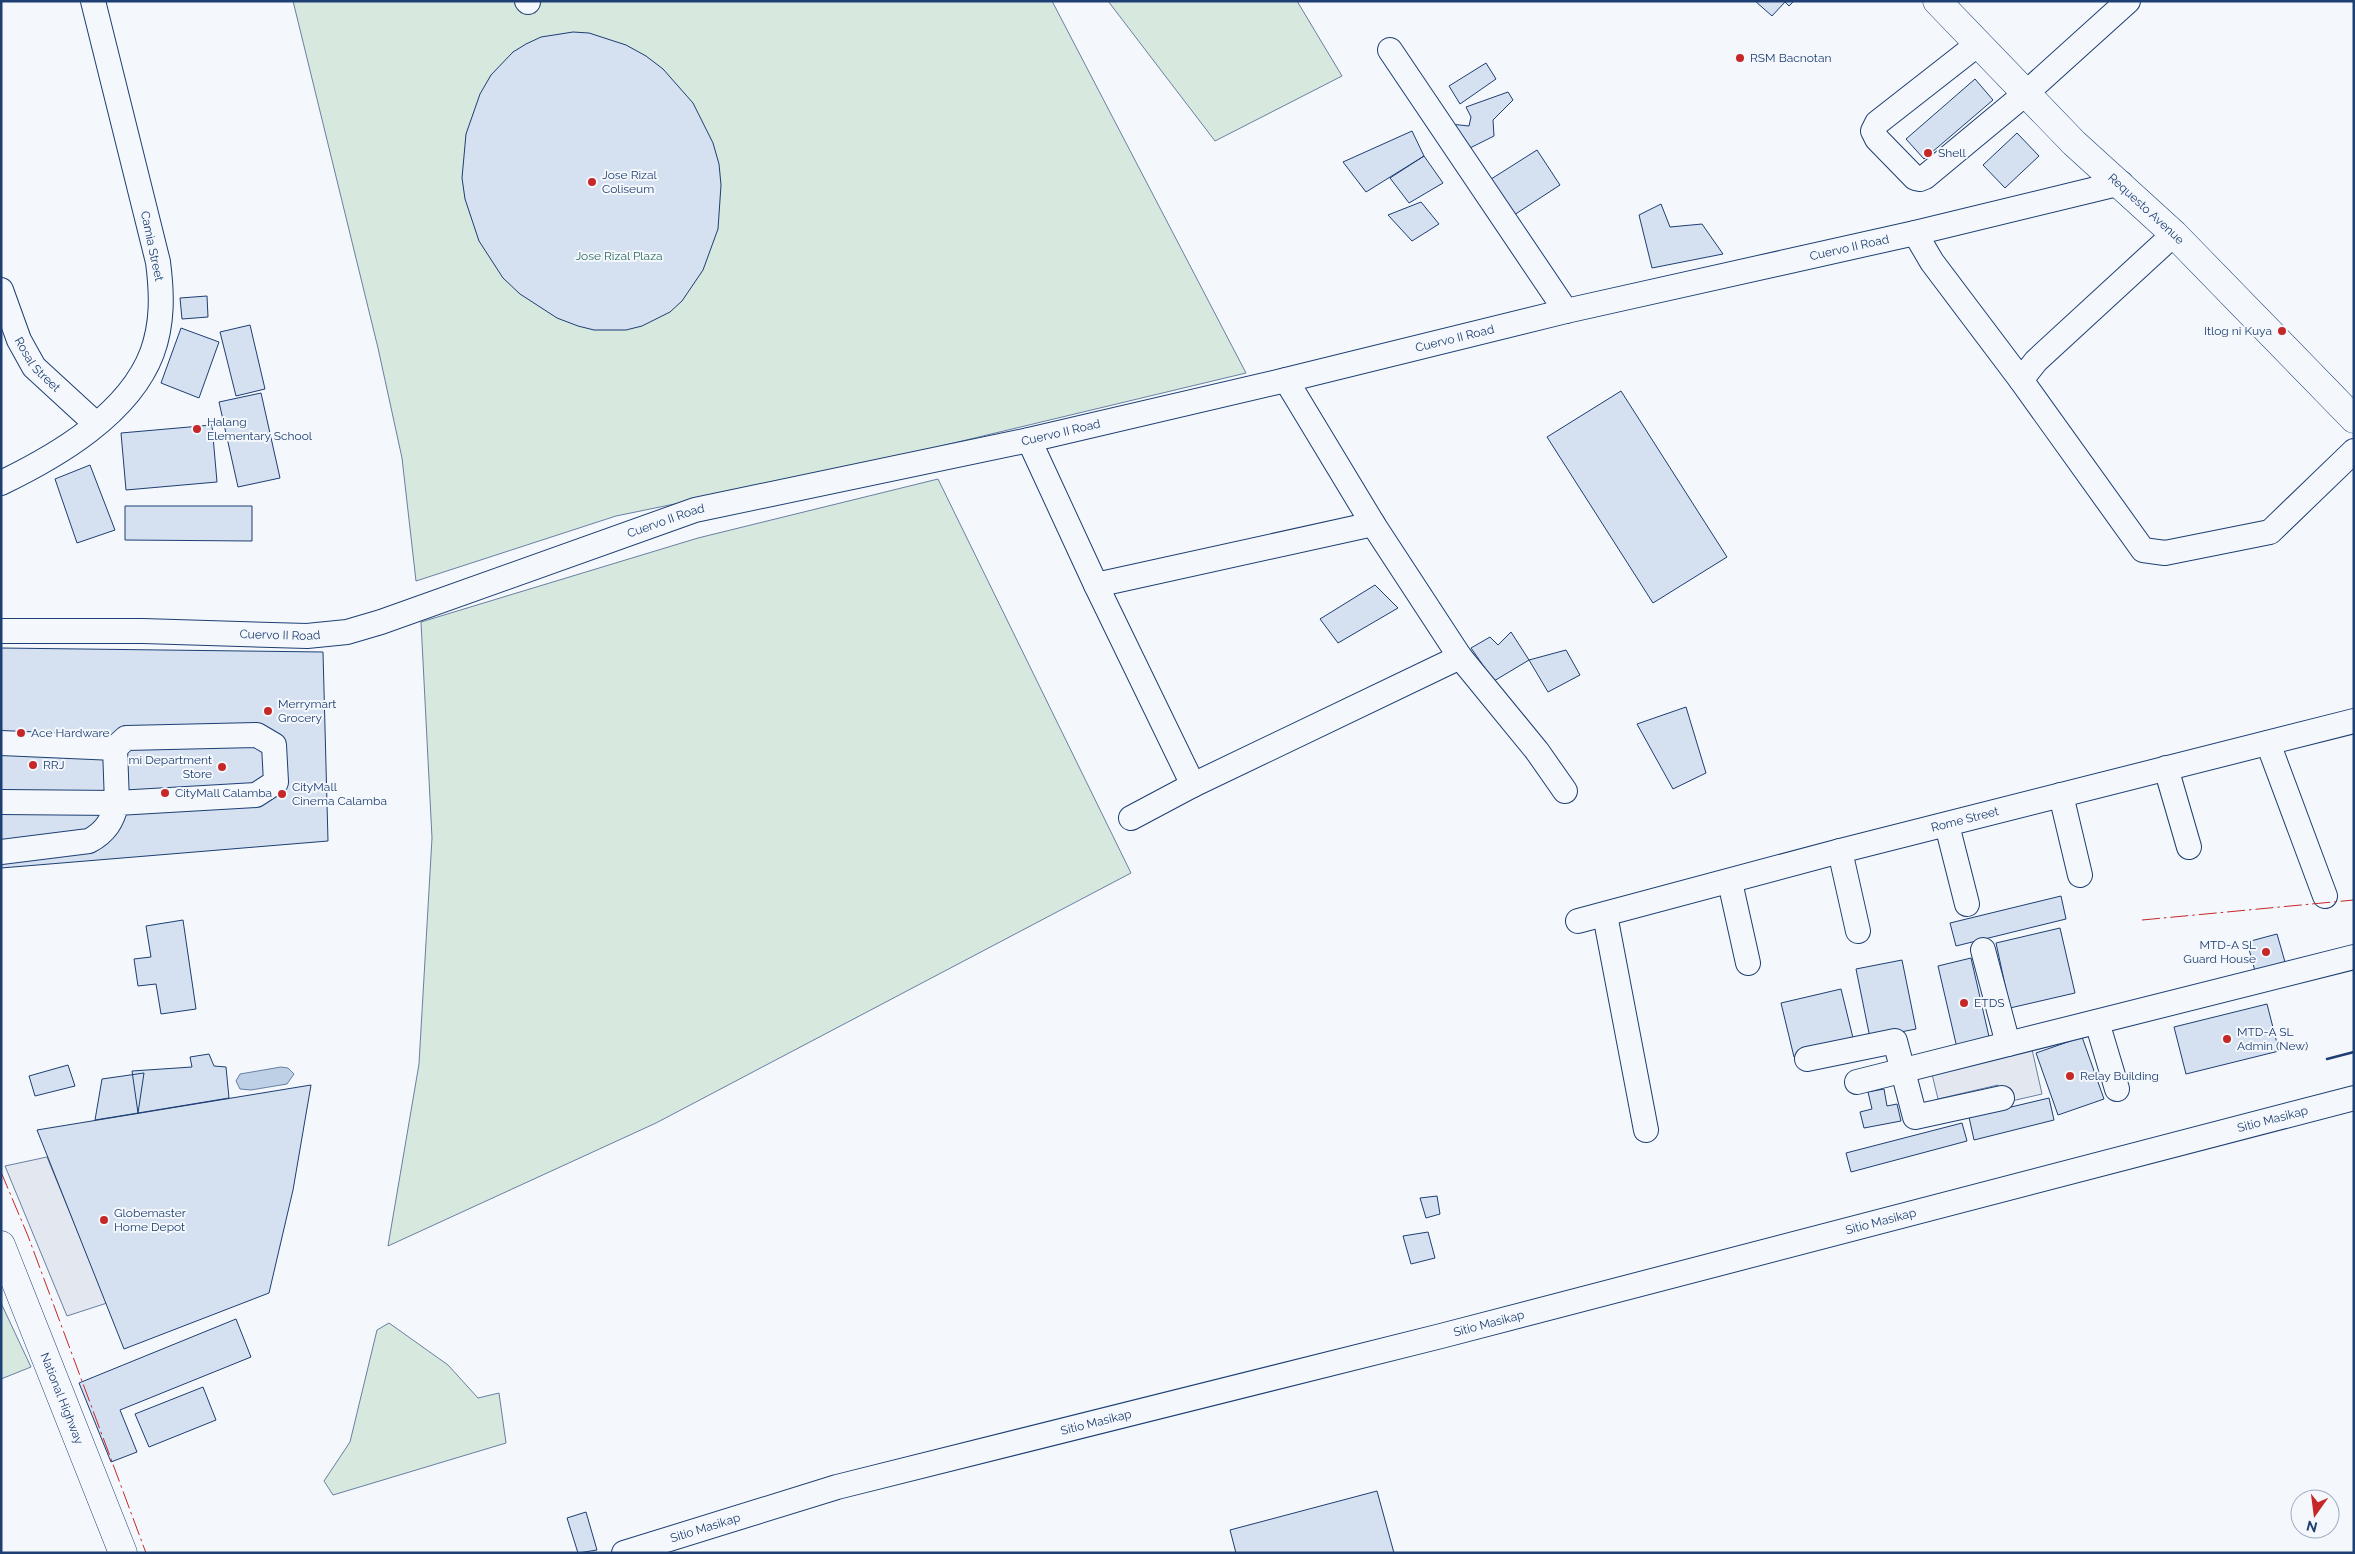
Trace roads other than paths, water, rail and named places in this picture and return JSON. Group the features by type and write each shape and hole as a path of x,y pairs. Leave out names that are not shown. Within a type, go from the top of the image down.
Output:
{"main road":[{"name":"Requesto Avenue","path":"1937,1 2074,143 2174,234 2354,420"},
{"name":"National Highway","path":"1,1245 123,1553"}],"street":[{"name":"Camia Street","path":"1,483 68,447 96,424 140,377 152,353 160,323 162,292 158,262 93,1"},
{"path":"1978,44 1877,123 1872,131 1876,139 1915,178 1920,180 2025,94 2128,1"},
{"path":"1390,50 1566,311"},
{"name":"Cuervo II Road","path":"1,631 143,631 306,636 347,632 388,620 695,510 1029,440 1286,380 1566,311 1915,233 2121,184"},
{"path":"1915,233 1932,262 2021,380 2143,550 2165,553 2270,532 2354,451"},
{"path":"2021,380 2036,362 2174,234"},
{"name":"Rosal Street","path":"1,290 18,340 34,367 96,424"},
{"path":"1286,380 1372,524 1460,657 1537,751 1565,791"},
{"path":"1029,440 1096,586 1193,785"},
{"path":"1096,586 1372,524"},
{"path":"1131,818 1193,785 1460,657"},
{"name":"Rome Street","path":"1578,921 1604,916 1840,851 2354,721"},
{"path":"1,743 115,748 126,738 257,736 274,745 276,782 256,795 117,803 1,802"},
{"path":"2268,742 2325,896"},
{"path":"1,852 89,841 102,834 112,821 117,803 115,748"},
{"path":"2166,768 2188,847"},
{"path":"2061,795 2080,875"},
{"path":"1946,825 1967,904"},
{"path":"1840,851 1858,931"},
{"path":"1730,882 1748,963"},
{"path":"1604,916 1646,1130"},
{"path":"1983,950 2008,1044"},
{"path":"1857,1082 2354,957"},
{"path":"2097,1022 2117,1089"},
{"path":"1807,1059 1895,1041 1915,1117 2002,1098"},
{"name":"Sitio Masikap","path":"624,1553 837,1487 1441,1336 2354,1098"}],"water":[{"path":"281,1067 288,1068 294,1074 287,1084 251,1090 240,1089 236,1081 240,1074"}],"place":[{"name":"RSM Bacnotan","path":"1740,58"},
{"name":"Shell","path":"1928,153"},
{"name":"Jose Rizal Coliseum","path":"592,182"},
{"name":"Itlog ni Kuya","path":"2282,331"},
{"name":"Halang Elementary School","path":"197,429"},
{"name":"Merrymart Grocery","path":"268,711"},
{"name":"Ace Hardware","path":"21,733"},
{"name":"RRJ","path":"33,765"},
{"name":"mi Department Store","path":"222,767"},
{"name":"CityMall Calamba","path":"165,793"},
{"name":"CityMall Cinema Calamba","path":"282,794"},
{"name":"MTD-A SL Guard House","path":"2266,952"},
{"name":"ETDS","path":"1964,1003"},
{"name":"MTD-A SL Admin (New)","path":"2227,1039"},
{"name":"Relay Building","path":"2070,1076"},
{"name":"Globemaster Home Depot","path":"104,1220"}],"park label":[{"name":"Jose Rizal Plaza","path":"619,256"}]}
